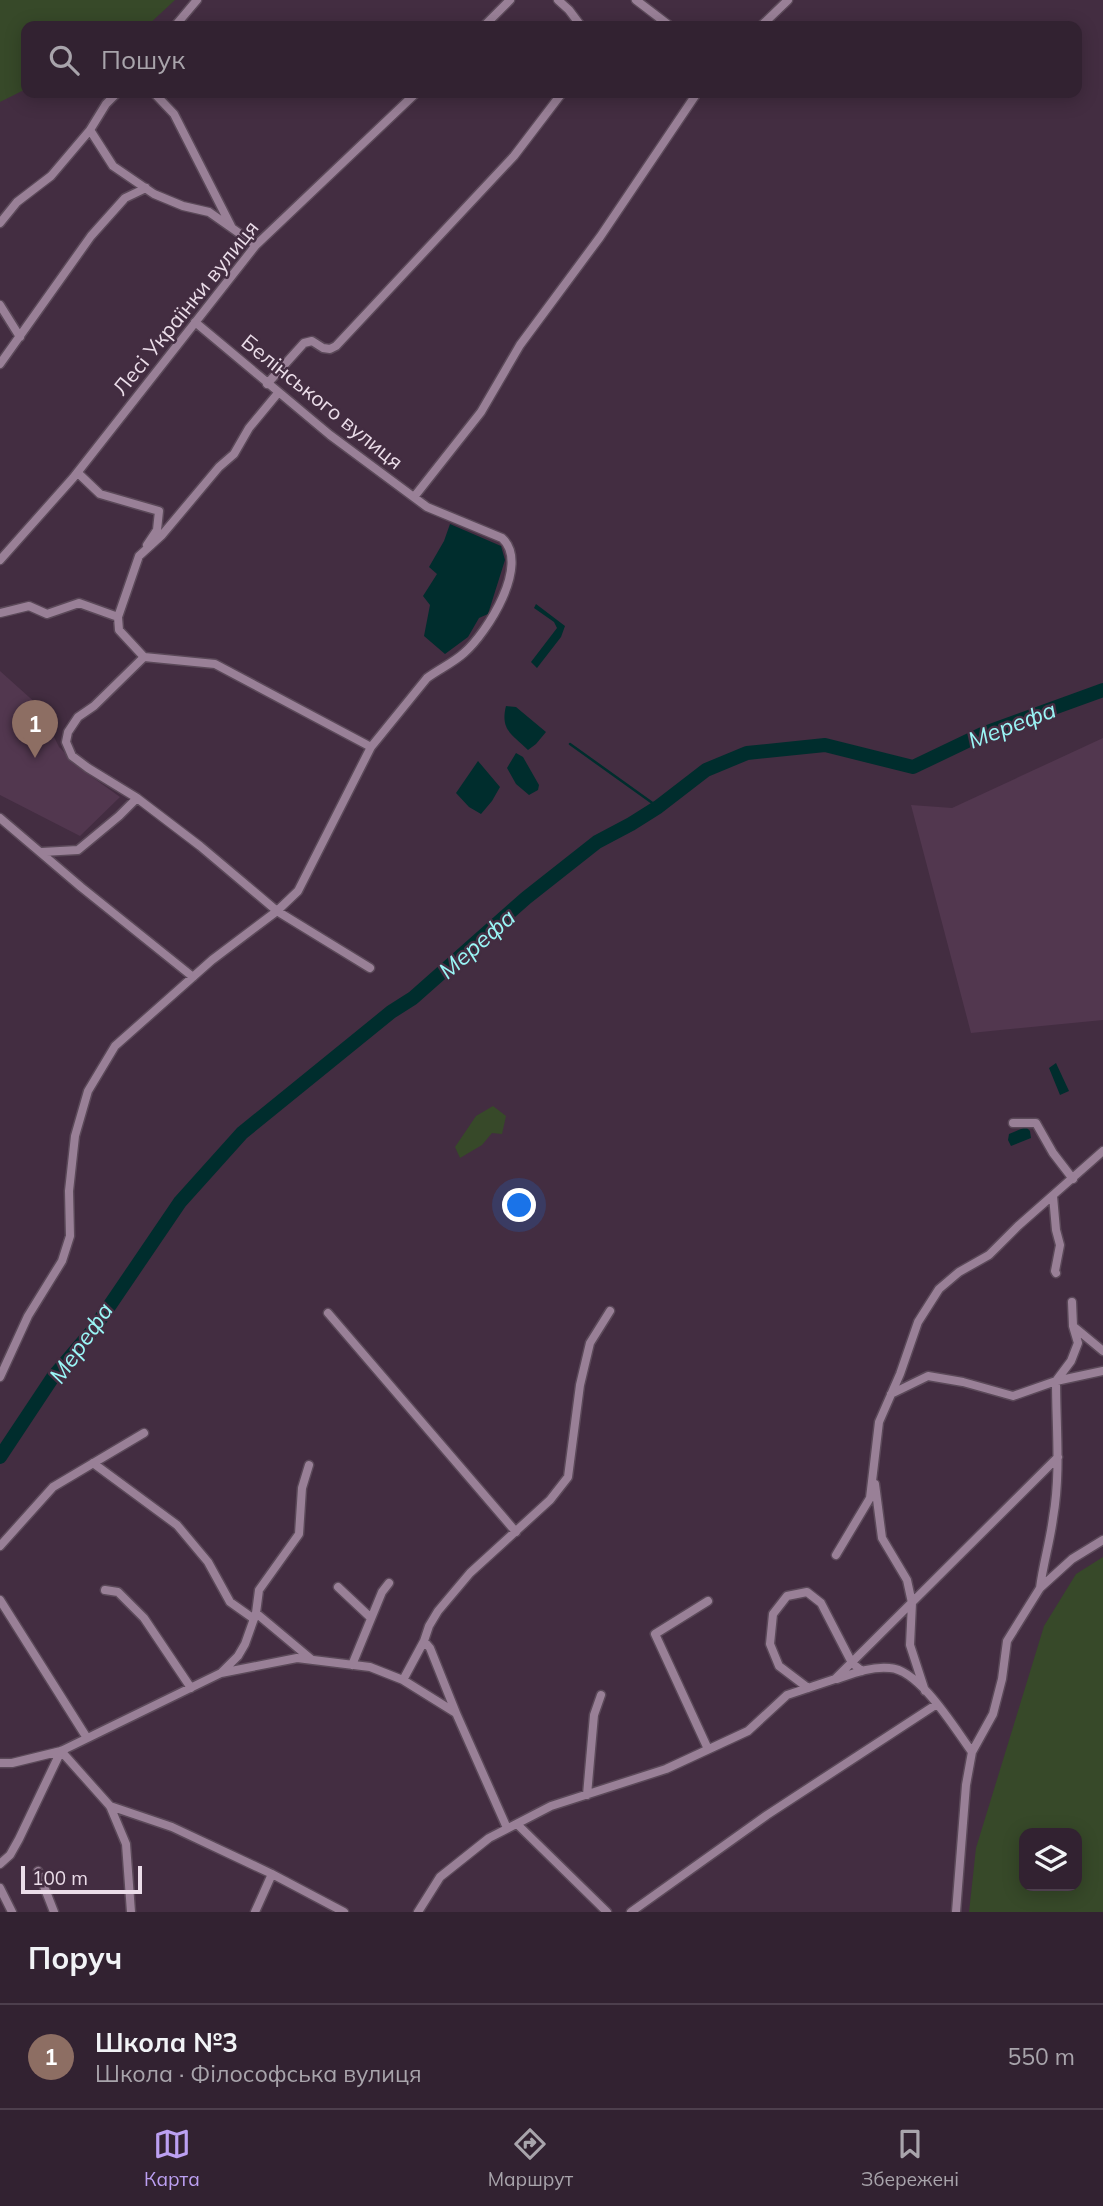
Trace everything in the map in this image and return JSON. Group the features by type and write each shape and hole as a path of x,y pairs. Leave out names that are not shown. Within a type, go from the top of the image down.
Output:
{"street":[{"path":"179,21 197,0"},
{"path":"489,21 510,0"},
{"path":"558,0 577,21"},
{"path":"636,0 663,21"},
{"path":"766,21 788,0"},
{"path":"0,223 17,202 51,176 90,131 112,98"},
{"path":"159,98 174,114 233,229"},
{"name":"Лесі Українки вулиця","path":"0,560 78,473 256,245 411,98"},
{"path":"267,384 304,343 312,341 330,349 336,346 514,156 558,98"},
{"path":"414,497 481,412 520,345 600,237 694,98"},
{"path":"90,131 113,166 146,188 183,206 209,212 256,245"},
{"path":"0,364 91,236 125,198 146,188"},
{"path":"0,305 20,337"},
{"name":"Белінського вулиця","path":"0,1377 28,1316 62,1261 70,1236 69,1191 75,1136 88,1091 115,1046 212,960 277,911 298,891 371,747 427,678 462,655 481,635 498,607 512,561 509,545 502,538 427,507 278,393 195,322"},
{"path":"139,556 162,535 219,467 234,454 249,428 278,393"},
{"path":"78,473 100,494 159,511 157,530 139,556 118,617 119,630 144,657 215,664 371,747"},
{"path":"0,613 29,606 47,614 79,603 118,617"},
{"path":"144,657 94,706 78,717 68,732 66,742 72,756 137,798 200,846 277,911 370,968"},
{"path":"41,852 78,850 137,798"},
{"path":"0,818 193,977"},
{"path":"1013,1123 1036,1123 1053,1153 1073,1179"},
{"path":"836,1555 870,1498 879,1422 918,1322 939,1289 959,1272 989,1255 1103,1151"},
{"path":"1053,1196 1060,1245 1056,1273"},
{"path":"1040,1588 1054,1518 1058,1457 1056,1381 1071,1362 1078,1343 1073,1326 1072,1302"},
{"path":"403,1679 438,1611 470,1573 550,1500 568,1477 580,1385 590,1343 610,1311"},
{"path":"328,1313 516,1532"},
{"path":"1073,1326 1103,1351"},
{"path":"891,1394 928,1376 963,1382 1013,1396 1056,1381 1103,1371"},
{"path":"0,1546 53,1487 144,1433"},
{"path":"835,1679 1058,1457"},
{"path":"93,1463 177,1525 208,1562 230,1602 255,1616 311,1660"},
{"path":"221,1673 238,1656 245,1644 255,1616 259,1590 299,1534 302,1488 310,1465"},
{"path":"873,1471 882,1538 907,1580 912,1603 910,1645 925,1691"},
{"path":"956,1912 966,1785 972,1752 993,1714 1002,1679 1007,1641 1040,1588 1072,1559 1103,1540"},
{"path":"352,1665 382,1591 389,1583"},
{"path":"338,1587 371,1618"},
{"path":"105,1590 118,1592 144,1618 191,1688"},
{"path":"808,1688 779,1666 770,1644 774,1614 787,1596 807,1592 821,1603 852,1663 862,1671"},
{"path":"0,1600 87,1738"},
{"path":"708,1601 655,1634 709,1749"},
{"path":"424,1640 430,1648 507,1828"},
{"path":"0,1763 12,1763 61,1751 221,1673 297,1658 370,1667 403,1679 456,1713"},
{"path":"418,1912 440,1877 489,1838 507,1828 551,1806 666,1769 748,1731 787,1695 862,1671 892,1667 912,1676 937,1704 972,1752"},
{"path":"587,1795 594,1715 601,1695"},
{"path":"631,1912 767,1815 937,1704"},
{"path":"61,1751 110,1806 126,1844 131,1912"},
{"path":"0,1864 10,1855 19,1839 61,1751"},
{"path":"110,1806 172,1827 272,1874 344,1912"},
{"path":"517,1824 607,1912"},
{"path":"38,1871 54,1912"},
{"path":"255,1912 272,1874"},
{"path":"0,1888 12,1912"}],"shaded area":[{"path":"0,0 175,0 152,21 21,21 21,92 0,102"},
{"path":"450,524 501,546 505,560 488,614 479,618 468,637 445,654 424,636 430,605 423,596 437,574 429,567"},
{"path":"536,604 565,626 561,637 537,668 531,662 557,628 554,622 534,608"},
{"path":"0,671 39,706 59,747 81,769 120,797 80,836 0,795"},
{"path":"506,706 516,707 546,732 528,750 506,726"},
{"path":"1103,738 1103,1020 971,1033 911,805 952,808"},
{"path":"516,753 523,757 539,785 538,790 529,795 516,784 507,768"},
{"path":"478,761 500,787 481,814 469,807 456,793"},
{"path":"1056,1063 1069,1091 1060,1095 1049,1068"},
{"path":"493,1106 506,1116 502,1134 492,1133 482,1145 460,1158 455,1147 476,1116"},
{"path":"1026,1127 1031,1138 1011,1146 1009,1134"},
{"path":"1103,1557 1103,1912 969,1912 976,1848 1044,1626 1076,1574"}],"waterway":[{"name":"Мерефа","path":"0,1457 53,1377 93,1330 180,1202 242,1133 391,1012 413,998 526,898 597,842 658,807 706,770 747,753 825,745 913,767 982,734 1103,690"},
{"path":"570,744 658,807"}],"place":[{"name":"Школа №3","path":"35,758"}]}
